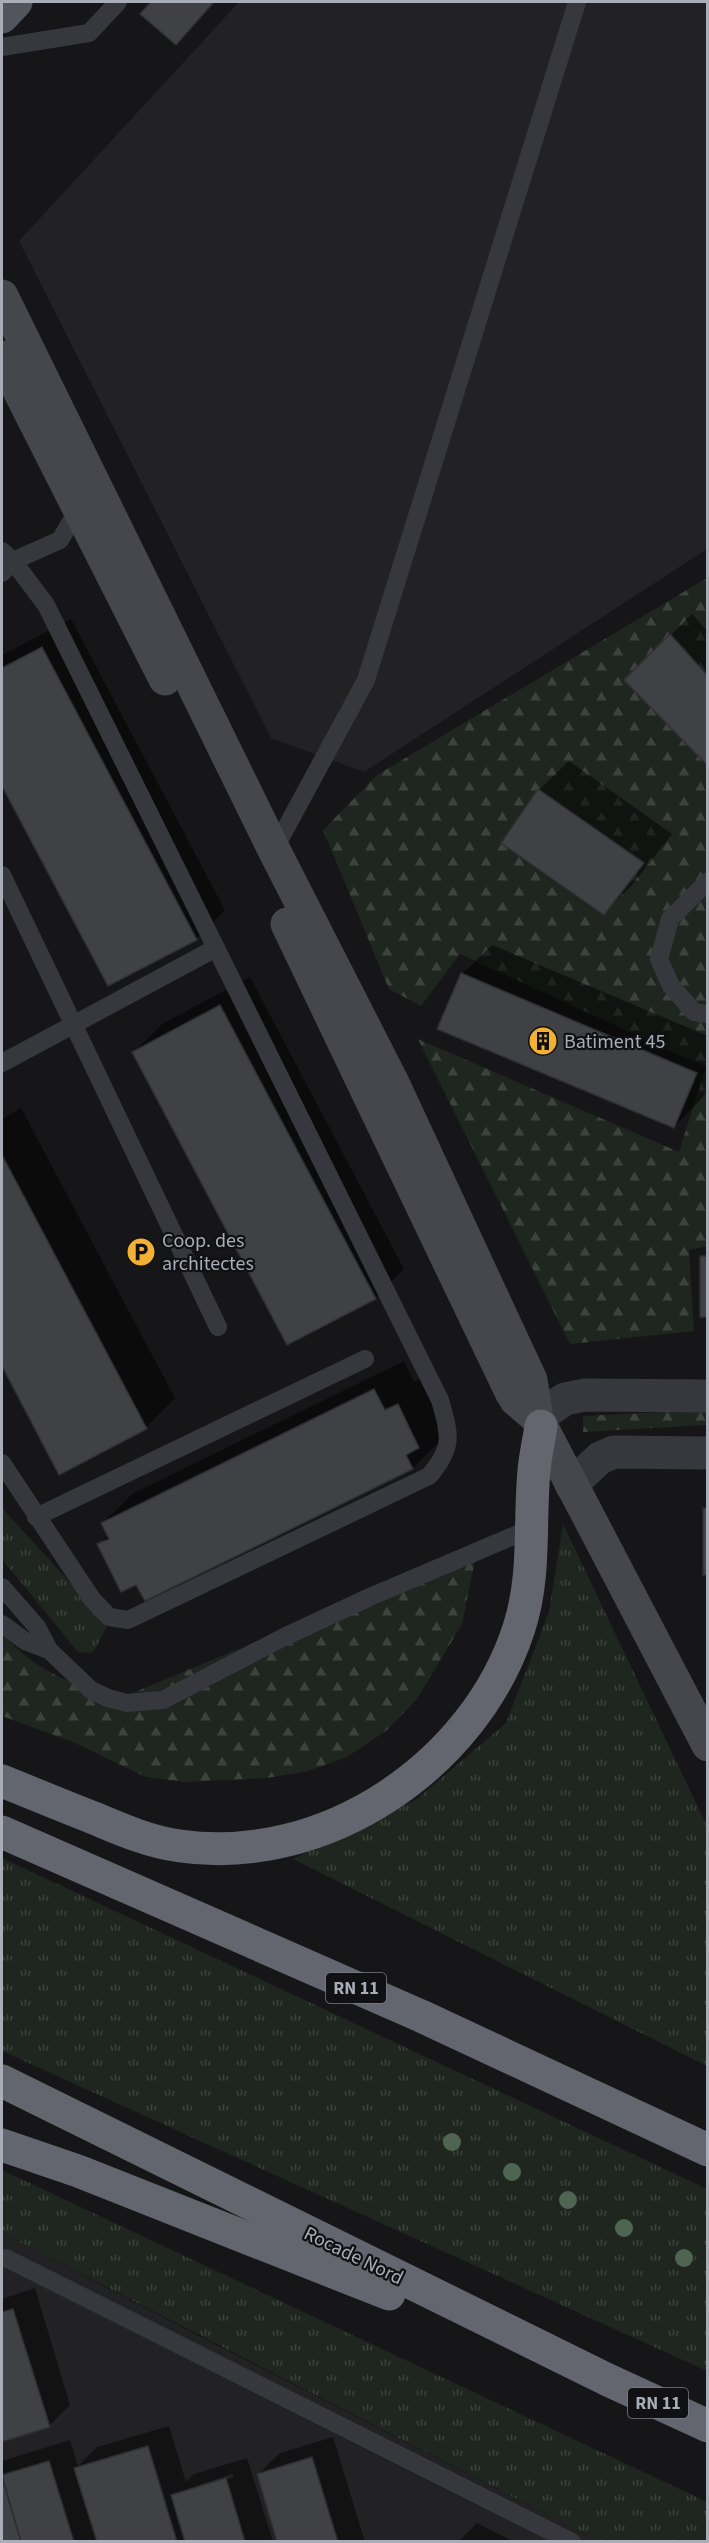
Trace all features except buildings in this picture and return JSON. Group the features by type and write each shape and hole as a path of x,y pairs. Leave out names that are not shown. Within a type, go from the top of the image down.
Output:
{"highway":[{"path":"2,1781 143,1838 180,1846 218,1849 255,1846 295,1838 351,1816 403,1786 435,1760 463,1730 487,1698 506,1664 520,1627 529,1583 534,1469 539,1422"},
{"name":"RN 11","path":"2,1832 421,2016 708,2150"},
{"name":"Rocade Nord","path":"2,2081 608,2380 708,2426"},
{"path":"2,2145 78,2171 608,2380"}],"main road":[{"path":"2,17 16,2"}],"street":[{"path":"2,296 274,850 292,908"},
{"path":"2,357 79,508 292,908 511,1392 516,1400 539,1422 708,1744"},
{"path":"539,1422 565,1399 585,1395 708,1396"},
{"path":"572,1485 600,1458 614,1452 708,1453"}],"lane":[{"path":"2,47 88,33 118,2"},
{"path":"274,850 366,681 577,2"},
{"path":"2,1463 92,1599 109,1617 128,1620 429,1476 444,1459 449,1431 440,1400 46,605 5,562 60,540 79,508"},
{"path":"2,875 218,1327"},
{"path":"708,881 670,919 658,959 671,986 694,1012 708,1014"},
{"path":"2,1063 216,948"},
{"path":"36,1517 365,1359"},
{"path":"2,1587 37,1627 49,1650 91,1690 127,1703 145,1703 164,1700 284,1637 372,1596 532,1528"},
{"path":"2,1624 26,1641 49,1650"},
{"path":"2,2259 17,2264 572,2541"}],"shaded area":[{"path":"239,2 707,2 707,549 364,772 271,738 19,241"},
{"path":"2,2233 195,2334 598,2541 2,2541"}],"green space":[{"path":"707,578 708,1246 689,1250 694,1331 570,1344 418,1039 679,1152 706,1067 460,954 421,1006 389,989 323,830 377,775"},
{"path":"707,1410 707,1425 583,1432 583,1416"},
{"path":"2,1508 108,1624 93,1653 78,1652 2,1559"},
{"path":"563,1524 707,1826 707,2066 293,1859 417,1799 506,1723 549,1612"},
{"path":"477,1550 462,1624 417,1699 387,1730 347,1757 308,1771 267,1778 185,1782 146,1777 75,1743 2,1716 2,1633 27,1657 55,1675 118,1699"},
{"path":"2,1858 707,2189 707,2371 2,2051"},
{"path":"2,2170 707,2502 707,2541 598,2541 2,2233"}],"place":[{"name":"Batiment 45","path":"543,1041"},
{"name":"Coop. des architectes","path":"141,1252"}]}
